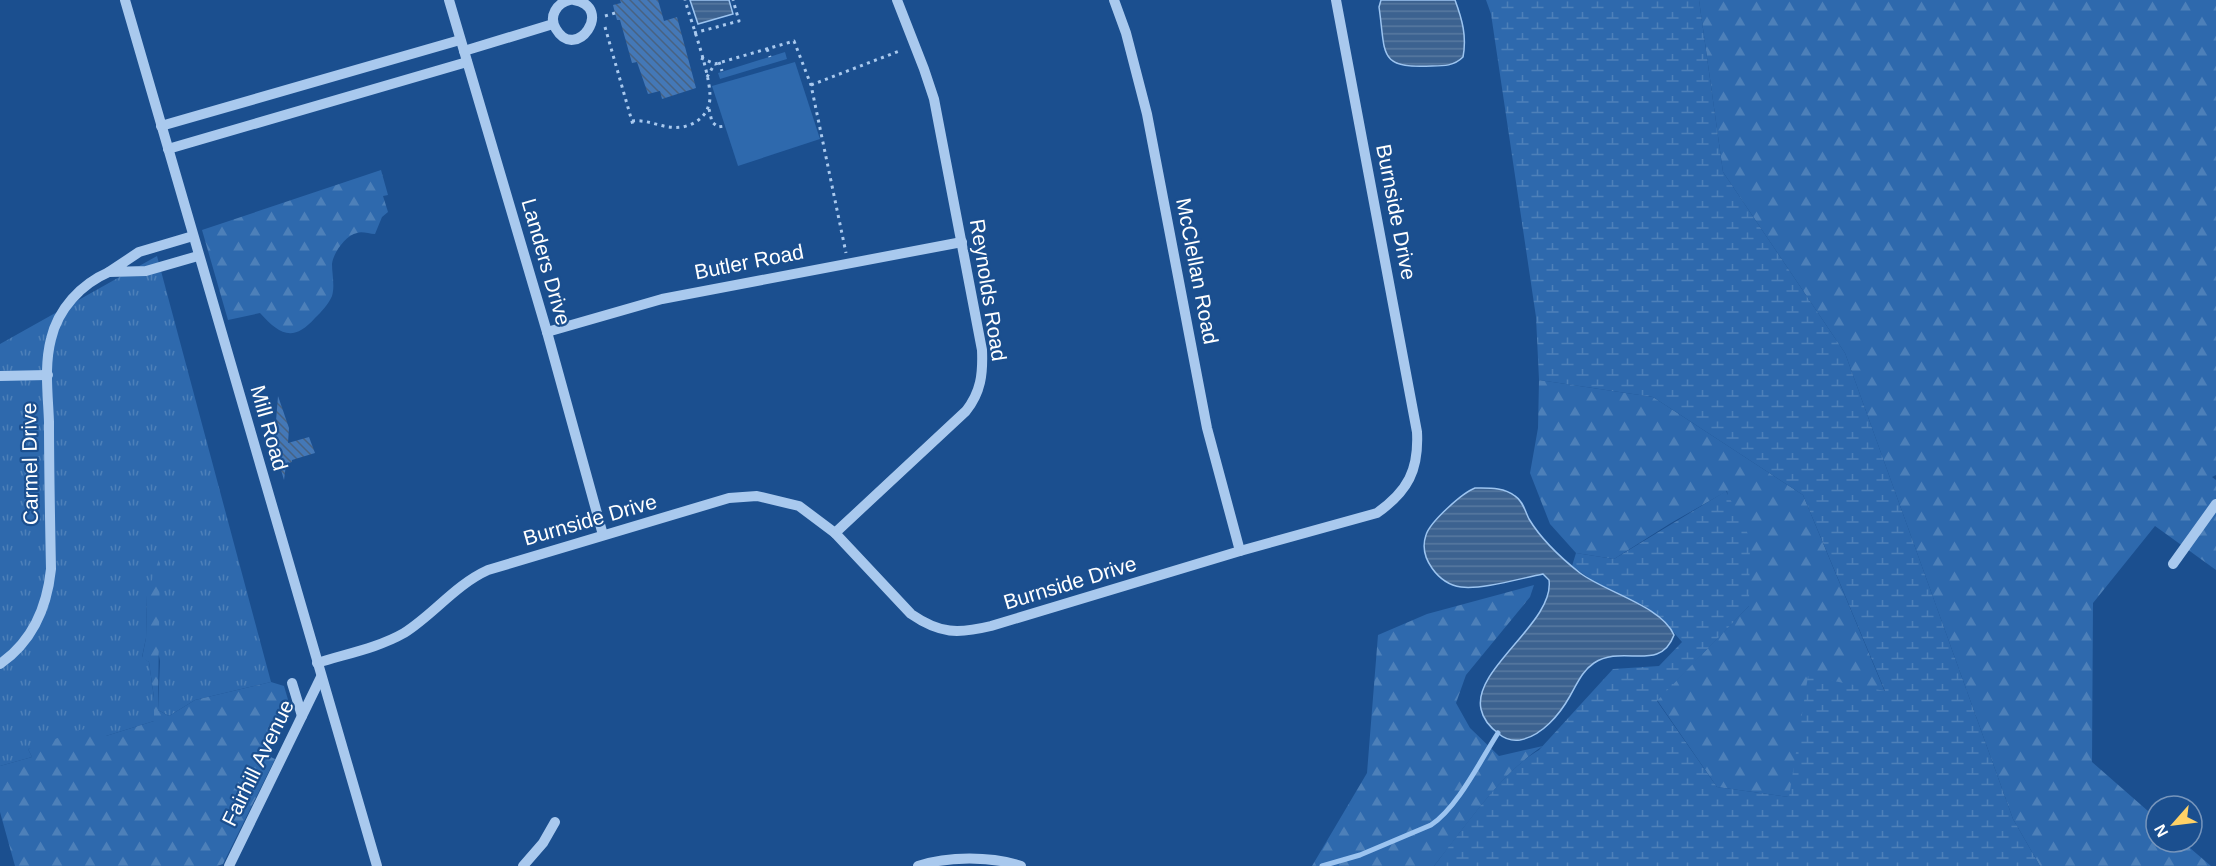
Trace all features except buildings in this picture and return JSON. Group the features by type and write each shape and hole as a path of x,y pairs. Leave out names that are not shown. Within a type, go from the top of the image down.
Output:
{"street":[{"name":"Mill Road","path":"125,0 376,866"},
{"name":"Landers Drive","path":"449,0 547,332 603,535"},
{"path":"572,0 584,3 591,14 591,26 588,32 578,38 572,39 560,34 553,24 555,11 559,5 572,0"},
{"name":"Reynolds Road","path":"835,533 966,411 975,400 983,378 982,350 934,99 897,0"},
{"name":"McClellan Road","path":"1114,0 1135,63 1147,114 1207,428 1240,551"},
{"name":"Burnside Drive","path":"317,663 375,645 405,632 473,577 489,570 729,498 757,496 799,506 835,533 911,614 925,623 954,632 966,632 992,626 1240,551 1377,513 1394,500 1410,480 1417,456 1417,432 1336,0"},
{"path":"168,149 464,51 553,24"},
{"path":"161,126 464,51"},
{"name":"Carmel Drive","path":"0,664 21,647 42,613 49,591 51,569 48,375 51,339 61,314 87,284 139,252 193,236"},
{"name":"Butler Road","path":"547,332 662,299 962,242"},
{"name":"Carmel Drive","path":"109,272 146,271 198,256"},
{"path":"0,376 48,375"},
{"path":"2173,564 2216,504"},
{"name":"Fairhill Avenue","path":"229,866 321,677"},
{"path":"292,683 302,716"},
{"path":"523,866 543,843 555,822"},
{"path":"918,866 956,860 1005,861 1021,866"}],"path":[{"path":"685,0 707,78 710,92 708,107 714,124 718,127 725,126"},
{"path":"694,33 739,21 733,0"},
{"path":"602,17 632,123 648,120 670,128 685,126 700,118 708,107"},
{"path":"707,78 710,69 717,63 794,41 811,85 848,263"},
{"path":"811,85 915,45"},
{"path":"767,49 770,57"},
{"path":"701,58 717,63 722,71"}],"green space":[{"path":"1486,0 1699,0 1723,172 1845,353 2013,819 2040,866 1434,866 1497,787 1525,759 1539,750 1613,669 1659,666 1682,642 1664,621 1643,605 1603,588 1572,566 1576,553 1614,559 1726,491 1750,538 1749,606 1657,701 1717,787 1789,797 1808,676 1885,691 1803,495 1653,397 1539,380 1536,317 1491,14"},
{"path":"1699,0 2216,0 2216,475 2212,477 2216,480 2216,570 2155,526 2093,603 2092,762 2144,808 2144,854 2197,854 2211,866 2040,866 2013,819 1845,353 1723,172"},
{"path":"785,52 787,59 720,79 718,73"},
{"path":"795,62 820,139 738,166 712,86"},
{"path":"381,170 388,195 383,196 388,212 382,217 375,234 361,232 353,234 341,245 332,264 332,296 325,308 307,326 300,331 286,333 260,313 228,320 202,230"},
{"path":"157,256 271,682 195,700 169,716 158,710 160,661 147,595 146,638 142,657 149,662 154,698 154,721 106,736 28,749 32,757 0,766 0,344"},
{"path":"1539,380 1653,397 1803,495 1885,692 1789,797 1717,787 1657,700 1749,606 1727,491 1614,559 1576,553 1550,524 1530,473 1538,428"},
{"path":"160,556 158,710 169,716 195,700 271,682 284,686 291,710 262,753 275,759 223,864 217,866 15,866 0,812 0,766 32,757 28,749 79,730 97,728 106,736 154,721 154,698 149,662 142,658 146,638 147,595"},
{"path":"1534,585 1530,597 1466,675 1456,703 1470,728 1499,756 1543,746 1512,771 1498,786 1434,866 1312,866 1367,773 1378,635 1427,614"}],"shaded area":[{"path":"690,0 729,0 733,14 698,24"},
{"path":"1381,0 1455,0 1463,28 1463,57 1452,64 1441,66 1402,65 1393,61 1387,55 1384,47 1379,7"},
{"path":"1475,488 1501,490 1518,498 1539,534 1566,561 1591,580 1658,616 1668,625 1674,635 1668,646 1660,653 1650,656 1617,656 1594,663 1583,674 1556,717 1536,734 1520,740 1504,738 1488,723 1481,709 1482,694 1500,662 1540,612 1547,596 1549,580 1543,574 1490,585 1461,587 1445,581 1438,575 1428,561 1425,552 1424,544 1429,529 1455,502"}],"waterway":[{"path":"1322,866 1360,855 1431,825 1441,817 1459,795 1498,733"}]}
